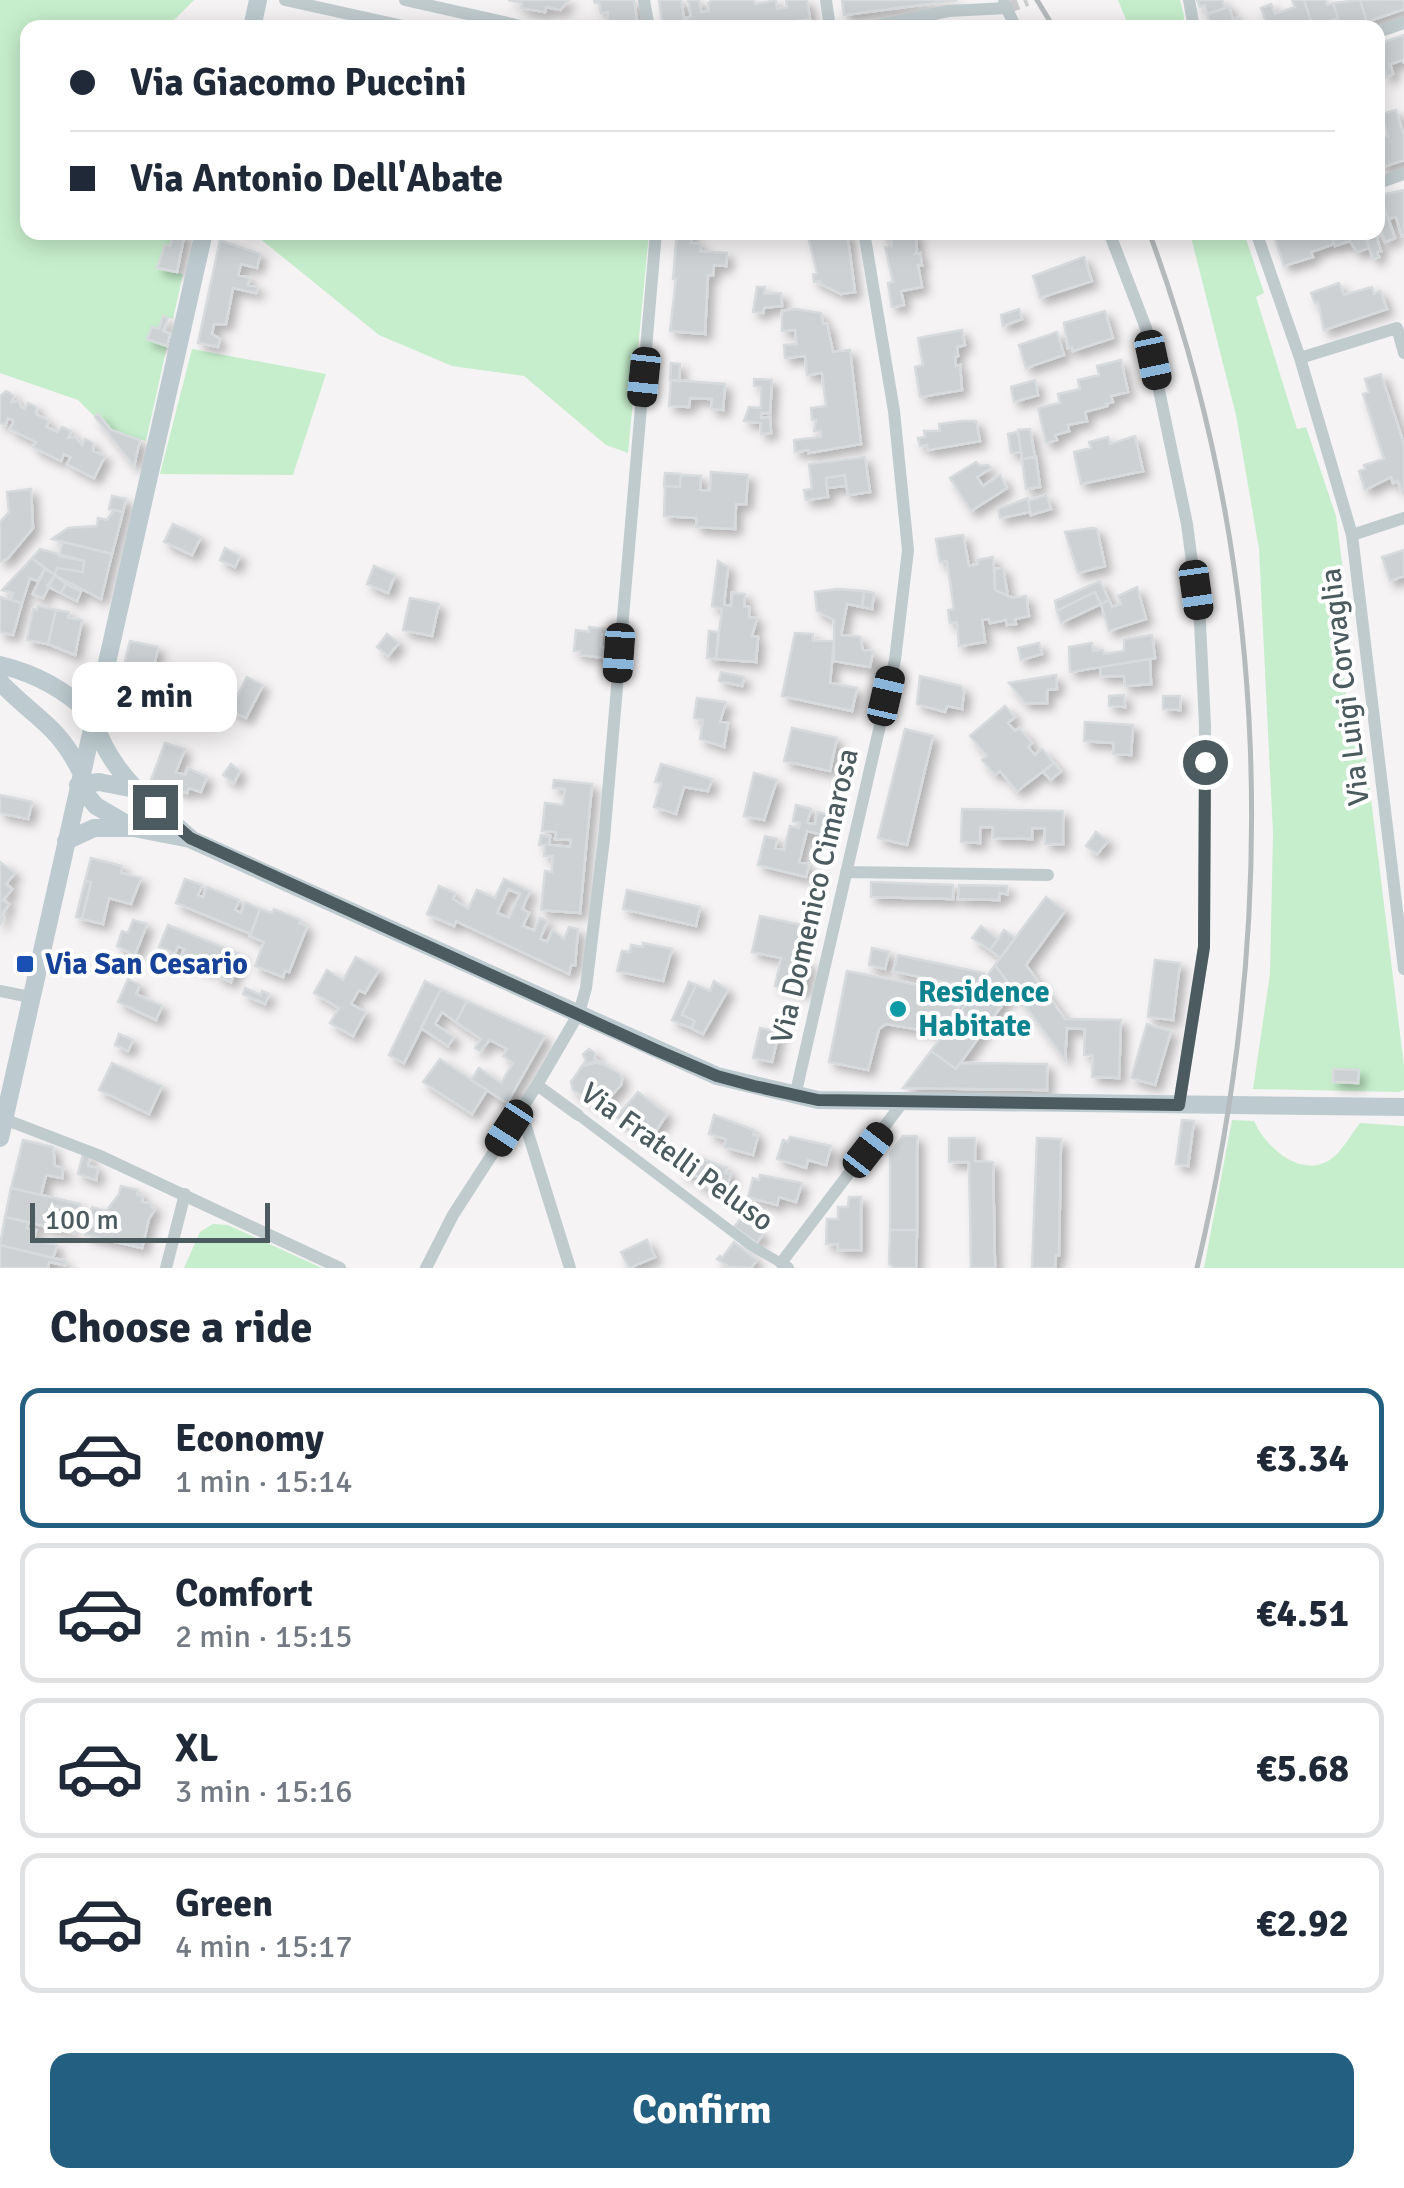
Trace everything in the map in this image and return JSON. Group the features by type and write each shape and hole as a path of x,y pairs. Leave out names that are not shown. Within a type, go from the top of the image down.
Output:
{"main road":[{"path":"2,1128 202,240"},
{"path":"0,665 52,684 93,716 103,750 135,789 190,838"},
{"path":"0,682 52,725 69,748 80,779 96,806 134,828"},
{"path":"52,725 75,726 93,716"},
{"path":"80,779 135,789"},
{"path":"66,841 94,828 134,828 190,838 717,1076 794,1096 903,1102 1404,1107"}],"street":[{"path":"285,0 376,20"},
{"path":"406,0 495,20"},
{"path":"905,20 1004,4"},
{"path":"426,1268 452,1215 537,1085 579,1012 592,947 604,839 655,240"},
{"name":"Via Domenico Cimarosa","path":"794,1096 894,660 908,550 894,411 865,240"},
{"path":"1112,240 1146,328 1187,524 1200,623 1205,724 1204,947 1179,1105"},
{"name":"Via Luigi Corvaglia","path":"1259,240 1300,358 1352,535 1404,969"},
{"path":"1300,358 1397,328 1404,353"},
{"path":"1352,535 1404,518"},
{"path":"1388,830 1404,825"},
{"path":"846,872 1048,875"},
{"path":"0,991 30,997"},
{"name":"Via Fratelli Peluso","path":"537,1085 750,1245 785,1265"},
{"path":"785,1265 903,1102"},
{"path":"520,1110 570,1268"},
{"path":"2,1128 98,1154 340,1268"},
{"path":"166,1268 185,1194"}],"green space":[{"path":"0,0 194,0 174,20 20,20 20,240 172,240 170,246 165,245 158,268 183,274 173,319 163,316 159,329 152,327 148,338 167,346 146,441 111,430 78,400 0,373"},
{"path":"1118,0 1180,0 1184,16 1184,20 1126,20"},
{"path":"262,240 648,240 628,453 606,445 524,376 452,366 379,335"},
{"path":"1192,240 1246,240 1264,293 1256,297 1297,429 1306,427 1336,516 1349,617 1337,619 1352,743 1364,742 1404,1066 1404,1090 1399,1092 1253,1089 1270,974 1273,833 1259,549 1236,415"},
{"path":"192,349 326,374 293,475 160,474"},
{"path":"1232,1120 1254,1121 1278,1152 1312,1166 1336,1155 1360,1123 1404,1126 1404,1268 1204,1268"},
{"path":"213,1224 228,1225 322,1268 184,1268 200,1232"}],"building":[{"path":"508,0 569,0 560,10 546,7 545,12 521,8 522,3"},
{"path":"594,0 634,0 637,20 608,20 608,12 601,13 599,3"},
{"path":"659,0 681,0 684,20 662,20"},
{"path":"688,0 699,0 701,12 709,11 708,3 712,0 754,0 755,4 776,0 777,9 787,8 786,0 807,0 810,19 687,20 691,16"},
{"path":"842,0 958,0 844,15"},
{"path":"1197,0 1222,0 1225,8 1207,14 1205,5 1200,7"},
{"path":"1292,0 1304,0 1310,20 1265,20 1261,8 1271,4 1275,14 1295,7"},
{"path":"1304,0 1333,3 1338,18 1311,20"},
{"path":"1360,0 1404,0 1404,9 1366,20"},
{"path":"1360,0 1366,20 1338,20 1333,3"},
{"path":"1229,7 1233,20 1209,20 1207,14"},
{"path":"1404,35 1404,63 1403,60 1390,64 1393,74 1386,77 1385,73 1385,42"},
{"path":"1396,110 1404,136 1404,160 1385,166 1388,136 1385,113"},
{"path":"1404,190 1404,236 1396,217 1388,219 1385,194"},
{"path":"1385,209 1395,238 1384,240"},
{"path":"172,240 183,240 177,272 157,268 165,245 170,246"},
{"path":"220,240 260,254 257,268 241,264 238,275 250,278 248,285 258,287 256,293 233,288 226,324 214,324 212,334 220,339 218,347 198,343"},
{"path":"676,240 701,244 700,251 727,253 726,266 714,265 713,275 708,275 705,334 670,331"},
{"path":"809,240 848,240 855,292 841,294 820,281 814,282 813,274 817,273"},
{"path":"891,240 916,240 922,287 901,291 904,305 892,307 888,283 893,282 885,247 892,246"},
{"path":"1276,240 1333,240 1334,244 1311,252 1313,257 1284,266"},
{"path":"1333,240 1366,240 1369,248 1357,252 1350,241 1335,246"},
{"path":"1367,240 1378,240 1381,251 1373,259"},
{"path":"1084,257 1092,281 1040,298 1033,276"},
{"path":"1339,283 1344,295 1372,287 1374,294 1380,291 1387,309 1324,330 1318,302 1311,293"},
{"path":"757,287 765,287 764,294 781,293 782,306 764,308 763,313 753,312"},
{"path":"1019,309 1022,319 1003,326 1001,315"},
{"path":"782,311 821,313 833,352 850,350 861,444 795,452 794,440 821,437 821,431 814,431 816,420 812,420 811,408 826,406 822,373 807,375 805,356 785,358 784,345 797,344 795,330 782,331"},
{"path":"1105,311 1113,338 1073,351 1068,348 1064,323"},
{"path":"163,316 168,318 163,331 170,334 167,346 147,339 152,327 159,329"},
{"path":"962,330 965,345 957,347 955,357 956,366 960,365 962,390 920,397 915,367 923,365 918,338"},
{"path":"1057,332 1064,355 1026,368 1019,345"},
{"path":"1121,360 1128,392 1111,396 1113,402 1107,406 1085,412 1087,421 1068,425 1069,431 1046,443 1038,408 1060,403 1058,394 1080,389 1078,380 1099,375 1097,366"},
{"path":"671,363 680,364 679,381 670,380"},
{"path":"1381,374 1404,444 1401,490 1398,481 1393,483 1391,477 1365,490 1359,471 1365,469 1364,465 1384,459 1363,394 1369,392 1365,379"},
{"path":"754,379 772,380 770,413 761,413 761,418 770,417 771,433 761,434 761,423 744,421 749,407 761,408 761,387 754,386"},
{"path":"671,380 725,384 723,410 711,409 712,399 690,398 689,407 669,406"},
{"path":"1035,380 1038,395 1014,402 1011,387"},
{"path":"6,391 14,396 11,402 18,401 25,409 28,403 36,407 36,414 49,421 46,427 57,432 62,427 71,431 68,438 75,437 82,445 85,439 93,443 93,451 105,456 94,478 67,464 71,457 64,454 61,461 33,447 36,442 10,429 14,421 8,418 5,425 0,423 0,396"},
{"path":"98,414 111,430 140,440 134,466 95,417"},
{"path":"976,421 980,441 928,450 927,445 920,446 918,438 925,437 924,431 940,431 939,424"},
{"path":"1030,429 1035,457 1022,459 1018,430"},
{"path":"1018,432 1021,452 1011,453 1008,434"},
{"path":"1135,436 1143,471 1081,484 1074,452 1091,448 1089,442 1108,437 1110,444"},
{"path":"865,457 870,492 848,495 845,475 826,478 828,497 806,500 804,490 812,489 809,464"},
{"path":"1036,457 1040,487 1026,489 1022,459"},
{"path":"976,462 991,468 977,477 983,486 1000,475 1007,488 971,511 950,478"},
{"path":"711,472 748,475 746,504 736,504 735,529 696,527 697,518 664,516 665,486 680,487 681,475 701,476 700,490 710,491"},
{"path":"665,473 681,474 680,487 664,486"},
{"path":"845,475 846,486 827,488 826,478"},
{"path":"31,489 33,528 0,562 0,522 9,512 7,492"},
{"path":"1046,495 1051,509 1031,515 1028,501"},
{"path":"112,496 126,499 123,512 109,509"},
{"path":"1028,498 1030,512 1000,518 998,509"},
{"path":"114,510 123,512 112,554 52,539 68,528 97,526 98,518 107,520"},
{"path":"173,524 201,537 192,555 164,542"},
{"path":"1097,529 1105,566 1078,573 1065,532"},
{"path":"963,535 969,566 993,557 995,590 1013,598 1026,596 1029,616 1007,625 1006,620 982,620 985,642 959,646 957,622 950,623 948,610 954,609 947,561 940,562 936,539"},
{"path":"63,542 112,554 101,599 55,575 57,568 83,572 84,561 59,556"},
{"path":"225,548 240,556 235,567 220,560"},
{"path":"40,549 84,561 83,572 57,568 55,575 32,558"},
{"path":"1404,550 1404,576 1390,581 1382,557"},
{"path":"32,558 45,569 37,581 30,578 22,603 11,600 13,593 2,590"},
{"path":"718,561 728,567 724,605 731,606 732,593 745,594 744,606 749,607 749,617 757,618 752,636 758,637 756,662 716,659 722,609 712,606"},
{"path":"374,566 395,575 388,593 367,584"},
{"path":"1003,568 1008,596 995,590 995,569"},
{"path":"45,569 55,575 43,598 33,594"},
{"path":"55,575 66,584 61,593 47,586"},
{"path":"1100,581 1109,600 1101,604 1095,592 1057,611 1055,601"},
{"path":"66,584 81,591 77,601 61,593"},
{"path":"1137,587 1146,619 1109,631 1101,604 1109,600 1112,607 1121,604 1118,596"},
{"path":"864,591 862,607 847,604 841,635 860,637 863,650 873,651 870,667 834,661 834,620 817,611 815,592"},
{"path":"864,591 874,593 872,609 862,607"},
{"path":"1095,592 1101,604 1061,623 1057,611"},
{"path":"0,597 22,603 13,635 0,632"},
{"path":"410,598 439,604 432,636 403,630"},
{"path":"38,606 56,610 48,644 27,640 33,609"},
{"path":"56,610 69,612 68,618 82,620 75,655 48,644"},
{"path":"589,627 608,629 607,635 602,634 605,658 574,651 576,630 589,632"},
{"path":"709,631 718,632 716,659 707,658"},
{"path":"795,633 813,634 813,641 834,641 830,683 857,688 852,711 782,696"},
{"path":"387,634 399,643 388,656 377,647"},
{"path":"1152,635 1155,658 1070,672 1069,647 1092,643 1093,651 1103,650 1104,654 1124,651 1124,639"},
{"path":"130,641 158,647 152,677 142,675 135,688 119,684"},
{"path":"1039,643 1042,654 1021,660 1018,648"},
{"path":"1150,659 1151,684 1125,686 1124,676 1101,676 1100,667"},
{"path":"721,672 744,677 742,686 719,681"},
{"path":"1056,675 1057,689 1047,690 1047,703 1025,703 1009,683"},
{"path":"920,676 961,686 962,709 947,706 945,712 917,704"},
{"path":"247,677 263,685 246,718 230,710"},
{"path":"1124,695 1125,707 1109,706 1109,696"},
{"path":"1163,696 1180,696 1180,710 1163,709"},
{"path":"697,698 726,702 720,722 728,723 724,747 700,739 703,720 694,718"},
{"path":"1005,706 1015,717 1008,723 1015,731 1019,728 1032,743 1028,747 1035,755 1042,749 1054,763 1017,791 1000,771 995,775 982,760 987,756 970,736"},
{"path":"1085,722 1133,725 1131,755 1113,754 1114,743 1084,741"},
{"path":"792,728 837,738 830,771 784,761"},
{"path":"905,729 933,736 907,845 878,838"},
{"path":"165,743 185,749 176,772 185,775 188,768 207,777 201,792 189,788 187,793 151,780"},
{"path":"1054,763 1061,771 1051,780 1043,772"},
{"path":"231,764 240,771 234,783 223,775"},
{"path":"661,764 712,779 708,791 684,787 676,814 654,807 661,783 655,782"},
{"path":"754,773 777,780 764,820 744,816"},
{"path":"554,780 592,784 580,913 541,910 545,871 552,872 553,856 544,856 545,845 539,845 541,835 550,836 549,845 570,847 571,840 555,839 556,832 542,831 545,803 563,805 565,789 553,788"},
{"path":"0,795 32,802 28,819 0,813"},
{"path":"796,805 811,809 807,823 815,824 817,812 829,815 824,835 807,831 799,862 809,864 806,877 758,865 765,836 777,839 775,848 784,850 790,826 799,828 800,823 793,821"},
{"path":"962,809 1063,811 1063,844 1045,844 1045,828 1032,828 1032,839 993,838 993,827 980,827 980,843 961,842"},
{"path":"1096,832 1108,841 1097,854 1086,846"},
{"path":"91,858 122,866 121,873 141,878 131,904 109,898 103,924 82,919 91,882 85,881"},
{"path":"0,862 15,873 6,884 12,889 3,900 9,904 0,924"},
{"path":"185,879 202,885 198,895 203,897 207,887 239,900 235,910 241,913 245,902 260,909 251,934 176,903"},
{"path":"504,879 530,891 522,909 529,913 523,926 534,931 540,918 547,921 540,939 547,942 553,930 564,939 569,927 578,929 575,965 571,965 569,974 456,921 454,926 427,914 439,886 455,893 453,899 468,909 477,890 495,898","holes":["508,889 520,894 509,918 497,913"]},
{"path":"85,881 91,882 82,919 76,917"},
{"path":"871,882 953,885 953,899 871,897"},
{"path":"959,885 1007,886 1007,894 999,893 999,900 958,899"},
{"path":"627,890 700,907 696,926 623,909"},
{"path":"1046,897 1065,911 1026,965 1065,1019 1121,1020 1119,1078 1092,1077 1093,1055 1084,1055 1085,1029 1067,1028 1065,1060 995,965"},
{"path":"260,909 272,913 274,909 301,920 299,923 307,927 289,972 285,971 283,977 255,966 264,942 250,936"},
{"path":"760,916 806,926 798,961 810,963 803,992 775,986 781,958 752,952"},
{"path":"133,920 147,924 135,955 117,946 122,931 128,933"},
{"path":"168,925 242,955 231,982 216,975 221,963 215,961 211,971 180,959 184,949 178,946 175,954 159,947"},
{"path":"981,926 998,939 990,950 972,938"},
{"path":"1004,930 1015,938 1000,958 990,950"},
{"path":"643,943 672,949 663,981 617,971 622,951 630,952 631,945 643,947"},
{"path":"872,948 889,952 885,969 869,965"},
{"path":"898,955 984,973 972,988 893,971"},
{"path":"356,957 379,970 365,993 359,990 351,1004 366,1012 353,1036 330,1023 339,1008 314,993 327,970 343,980"},
{"path":"1155,960 1180,963 1173,1020 1148,1017"},
{"path":"995,965 1013,990 956,1069 931,1051"},
{"name":"Residence Habitate","path":"847,971 968,995 939,1033 886,1024 879,1029 868,1070 829,1062"},
{"path":"128,979 140,985 136,994 162,1006 156,1020 118,1002"},
{"path":"425,981 441,989 404,1063 389,1055"},
{"path":"714,981 728,990 703,1034 691,1028 695,1021 682,1015 696,985 710,991"},
{"path":"689,982 696,985 682,1015 695,1021 691,1028 672,1020"},
{"path":"245,988 269,994 265,1004 243,994"},
{"path":"441,989 467,1001 456,1022 442,1012 435,1024 454,1037 448,1046 421,1028"},
{"path":"467,1001 545,1036 507,1103 471,1080 479,1068 501,1083 513,1063 503,1056 507,1049 490,1040 480,1051 475,1048 481,1039 456,1022"},
{"path":"1147,1024 1171,1031 1155,1085 1131,1078"},
{"path":"760,1028 779,1032 772,1062 753,1058"},
{"path":"119,1034 133,1040 128,1051 115,1045"},
{"path":"589,1049 595,1053 594,1059 607,1065 593,1062 582,1066 586,1061 583,1054"},
{"path":"931,1051 956,1069 960,1063 1047,1064 1047,1090 903,1088"},
{"path":"440,1059 487,1090 472,1114 423,1082"},
{"path":"599,1062 622,1079 600,1108 573,1090 571,1082 582,1066"},
{"path":"112,1063 162,1086 149,1114 99,1090"},
{"path":"1333,1069 1359,1070 1358,1083 1333,1082"},
{"path":"638,1092 667,1114 649,1142 616,1117"},
{"path":"714,1115 754,1130 753,1135 758,1136 753,1155 724,1147 726,1139 709,1134"},
{"path":"1182,1120 1194,1121 1188,1166 1176,1164"},
{"path":"903,1136 917,1136 917,1230 890,1230 890,1154"},
{"path":"790,1137 831,1146 826,1165 808,1160 806,1168 777,1159 783,1140 788,1142"},
{"path":"949,1138 975,1138 975,1161 993,1162 995,1268 971,1268 969,1162 949,1162"},
{"path":"1037,1138 1061,1139 1059,1255 1055,1268 1032,1268"},
{"path":"23,1140 53,1147 55,1166 63,1168 62,1178 46,1175 41,1195 11,1188"},
{"path":"687,1153 727,1168 725,1172 731,1174 725,1193 697,1184 699,1177 681,1172"},
{"path":"83,1154 90,1155 88,1166 98,1168 96,1180 78,1174"},
{"path":"760,1175 802,1183 796,1202 779,1197 777,1205 748,1197 753,1178 759,1180"},
{"path":"121,1186 138,1190 142,1202 155,1209 142,1248 85,1235 87,1225 112,1230 113,1223 89,1218 92,1207 106,1211"},
{"path":"11,1188 80,1204 78,1212 56,1206 53,1217 60,1219 58,1225 74,1229 73,1233 5,1217"},
{"path":"849,1197 861,1197 861,1250 838,1250 838,1244 826,1244 827,1219 838,1219 838,1207 848,1207"},
{"path":"5,1217 28,1222 27,1228 36,1230 34,1240 57,1245 53,1258 0,1245"},
{"path":"741,1218 763,1234 757,1243 734,1227"},
{"path":"890,1230 917,1230 916,1268 895,1268 889,1264"},
{"path":"647,1240 655,1257 629,1268 621,1252"},
{"path":"734,1242 757,1260 751,1268 729,1267 717,1259"},
{"path":"0,1245 66,1261 65,1265 49,1262 48,1268 0,1268"}],"tunnel":[{"path":"1007,8 1027,0"}],"railway":[{"path":"1037,0 1049,20"},
{"path":"1152,240 1190,359 1220,487 1240,616 1250,746 1251,877 1242,1008 1224,1138 1197,1268"}],"place":[{"name":"Via San Cesario","path":"25,964"},
{"name":"Residence Habitate","path":"898,1009"}],"route":[{"path":"155,807 190,838 717,1076 818,1100 1179,1105 1204,947 1205,762"}]}
